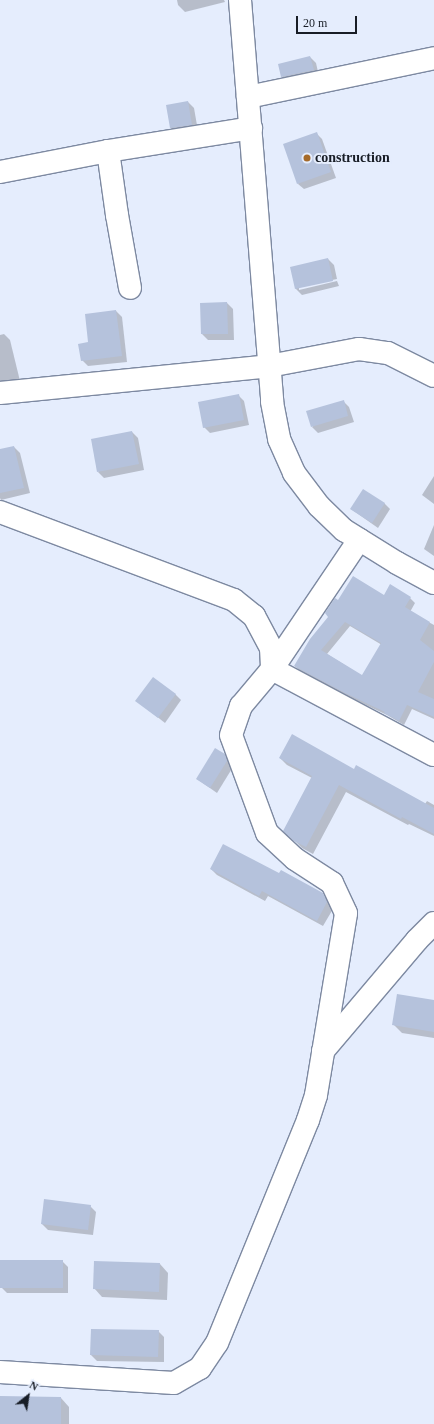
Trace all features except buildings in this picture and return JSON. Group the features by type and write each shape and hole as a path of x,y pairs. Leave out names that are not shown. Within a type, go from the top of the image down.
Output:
{"street":[{"path":"240,0 272,402 279,439 294,473 319,506 344,530 396,563 434,582"},
{"path":"248,97 434,58"},
{"path":"0,172 108,151 250,128"},
{"path":"108,151 117,215 130,288"},
{"path":"0,393 269,366 359,349 388,353 434,376"},
{"path":"0,512 234,600 254,616 271,648 272,670"},
{"path":"0,1372 174,1383 200,1368 217,1342 308,1120 316,1095 346,913 332,883 295,859 267,833 231,735 241,706 272,670 359,540"},
{"path":"272,670 434,755"},
{"path":"323,1051 417,940 434,923"}],"place":[{"name":"construction","path":"307,158"}]}
